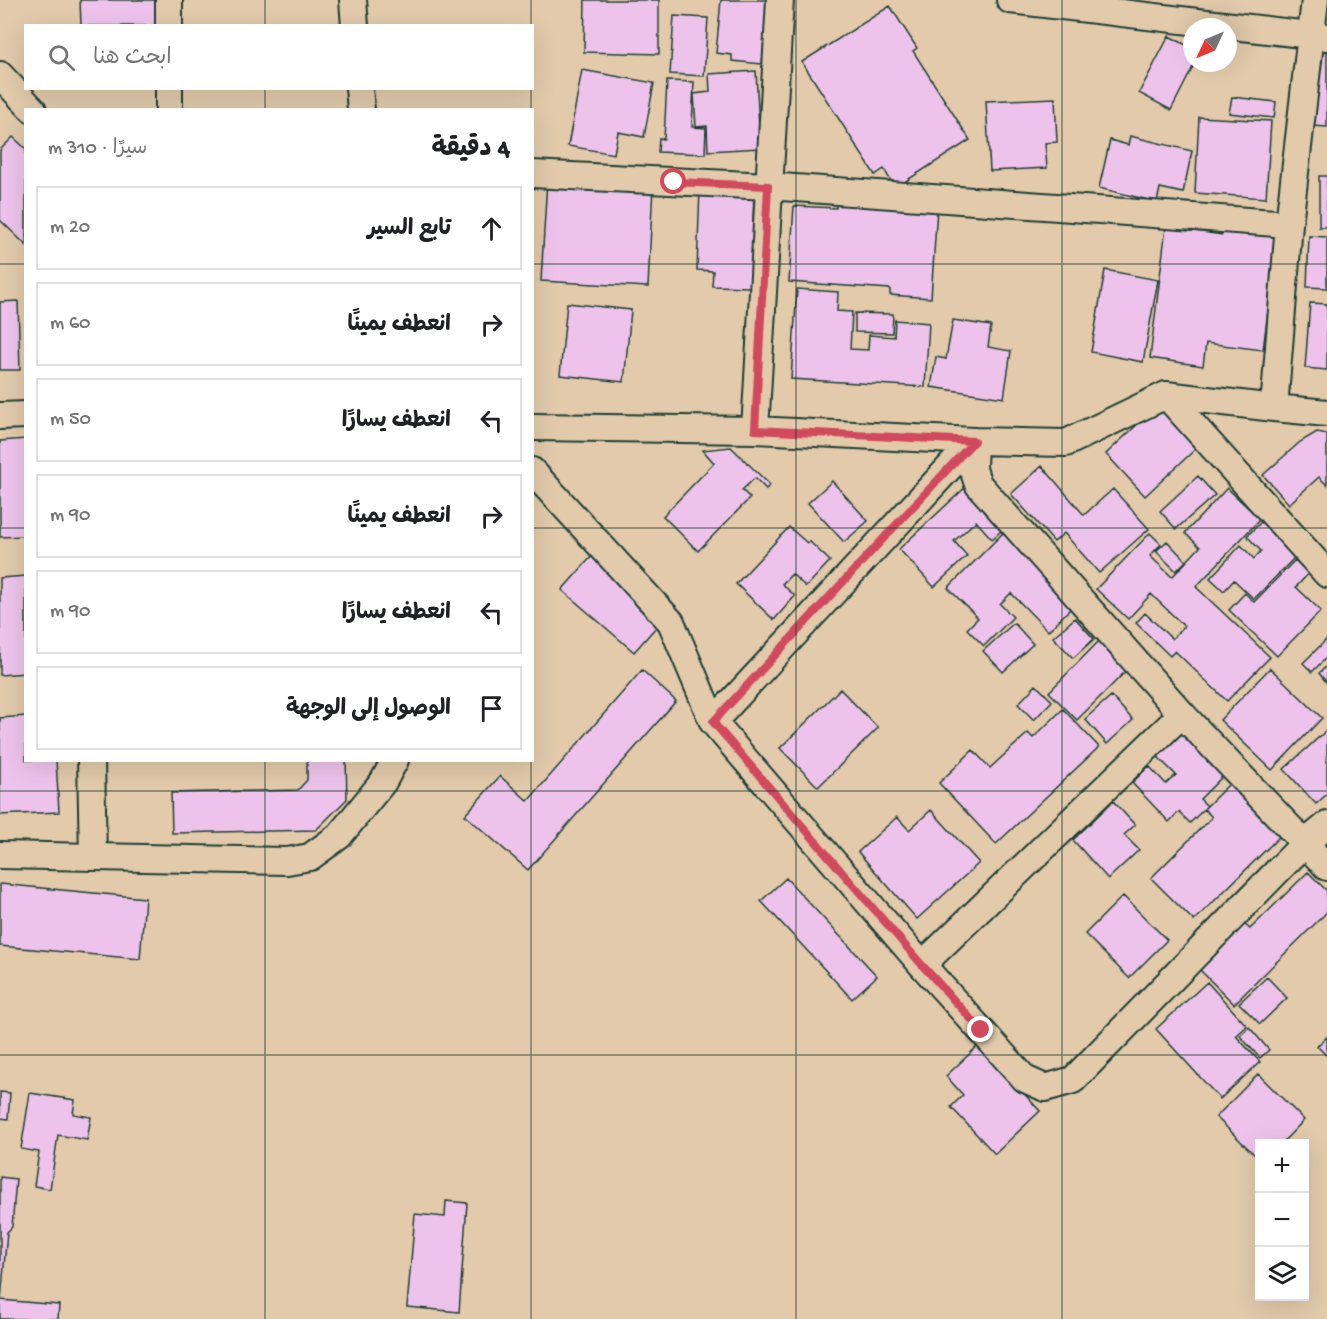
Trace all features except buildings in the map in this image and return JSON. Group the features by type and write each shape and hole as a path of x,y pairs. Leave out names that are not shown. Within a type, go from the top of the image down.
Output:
{"street":[{"path":"169,0 169,24"},
{"path":"353,0 355,24"},
{"path":"755,430 780,0"},
{"path":"1010,0 1319,37"},
{"path":"1274,408 1289,224 1319,37 1315,0"},
{"path":"0,75 31,108"},
{"path":"169,90 169,108"},
{"path":"359,90 361,108"},
{"path":"534,174 768,186 1289,224"},
{"path":"534,427 755,430 974,441 1066,443 1166,395 1327,413"},
{"path":"1166,395 1327,574"},
{"path":"0,416 24,415"},
{"path":"974,441 973,469 978,484 1182,714 1327,867"},
{"path":"713,722 974,441"},
{"path":"534,473 671,622 713,722 922,965 1025,1079 1045,1088 1073,1080 1304,844 1327,825"},
{"path":"922,965 1182,714"},
{"path":"91,762 93,857"},
{"path":"0,855 287,861 310,857 339,836 383,782 394,762"}],"route":[{"path":"674,182 768,186 755,430 974,441 713,722 922,965 981,1030"}]}
